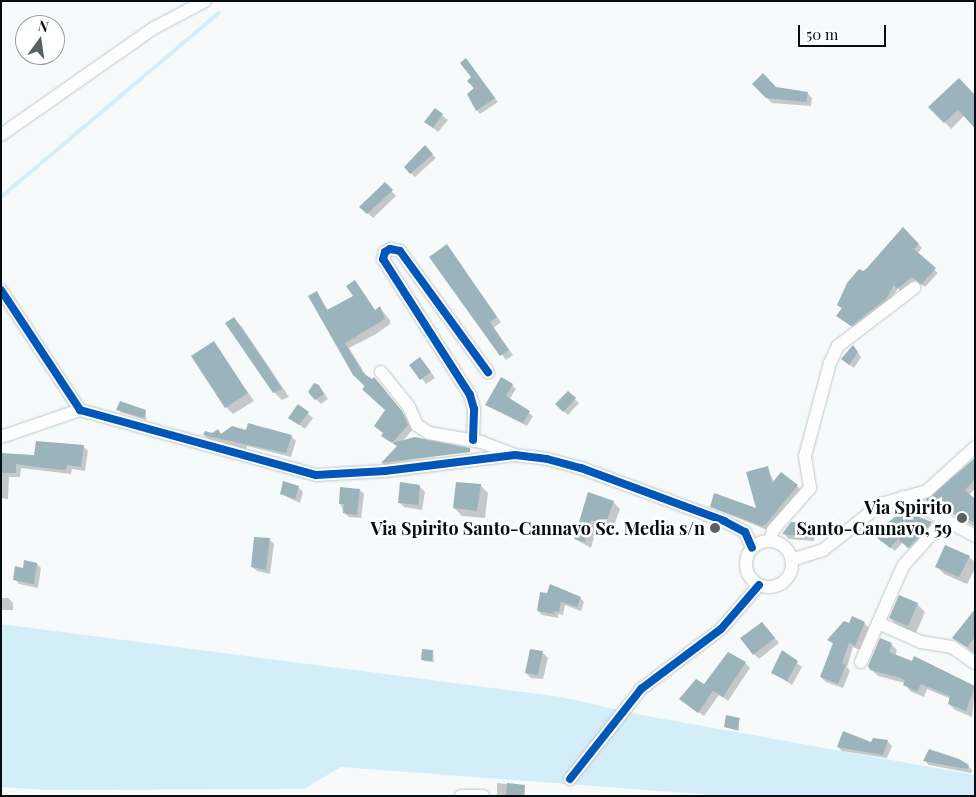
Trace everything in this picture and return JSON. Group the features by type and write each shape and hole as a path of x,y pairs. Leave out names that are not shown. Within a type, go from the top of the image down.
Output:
{"street":[{"path":"3,132 154,28 205,1"},
{"path":"473,440 474,409 470,395 383,259 385,252 390,249 400,251 488,372"},
{"path":"770,541 773,530 810,488 805,456 830,363 838,346 914,288"},
{"path":"1,290 80,410"},
{"path":"381,372 409,407 417,425 429,433 473,440 515,455 581,468 724,521 745,532 752,548"},
{"path":"1,437 80,410 316,475 385,471 515,455"},
{"path":"791,560 823,550 881,504 927,491 975,447"},
{"path":"903,497 946,518 975,536"},
{"path":"861,662 903,566 946,518"},
{"path":"770,541 784,547 791,560 786,578 769,586 760,585 751,578 746,568 746,557 752,548 770,541"},
{"path":"570,779 641,689 721,629 760,585"},
{"path":"878,623 921,642 952,647 975,663"},
{"path":"461,796 483,796"}],"water":[{"path":"1,624 561,697 641,715 975,775 975,796 726,796 341,767 304,789 47,790 1,787"}],"building":[{"path":"466,58 495,98 476,111 467,94 474,88 467,81 471,77 460,63"},
{"path":"763,73 776,87 808,92 806,102 766,98 752,84"},
{"path":"959,78 975,95 975,128 958,110 944,123 928,107"},
{"path":"435,108 443,114 433,128 424,122"},
{"path":"425,145 433,154 410,174 404,167"},
{"path":"385,182 393,190 367,214 359,207"},
{"path":"903,227 919,244 914,249 936,268 921,285 912,277 897,289 894,285 886,299 851,326 836,316 842,308 837,305 847,283 859,269 863,271 867,268"},
{"path":"447,244 497,317 490,322 509,350 500,356 429,257"},
{"path":"355,280 375,310 380,306 385,319 345,343 363,373 372,379 374,377 402,411 408,425 392,443 381,436 383,433 374,426 385,410 362,389 365,386 353,375 308,296 317,291 327,310 353,296 346,286"},
{"path":"234,317 282,389 273,393 225,323"},
{"path":"214,341 248,393 225,408 191,356"},
{"path":"853,345 858,352 849,365 841,359"},
{"path":"420,357 431,372 420,380 409,365"},
{"path":"501,377 513,384 506,396 530,411 523,423 485,405"},
{"path":"314,383 319,385 324,394 315,400 308,392"},
{"path":"568,391 576,398 563,412 555,404"},
{"path":"120,401 146,410 144,418 116,410"},
{"path":"298,404 309,412 299,425 288,418"},
{"path":"248,423 292,435 286,453 203,435 205,431 212,433 218,429 221,434 232,426 246,430"},
{"path":"415,437 470,448 470,452 381,463 397,446 392,443"},
{"path":"36,441 84,445 81,467 67,465 66,470 16,464 16,473 1,473 1,453 34,455"},
{"path":"975,458 975,479 965,490 975,499 975,523 925,500"},
{"path":"768,466 772,483 781,472 798,485 766,524 762,526 710,507 714,493 756,508 746,472"},
{"path":"283,481 299,486 295,499 280,494"},
{"path":"400,482 420,485 418,505 398,503"},
{"path":"456,482 481,484 477,511 453,508"},
{"path":"340,487 360,489 357,515 343,513 344,504 339,504"},
{"path":"588,492 614,501 605,525 591,520 585,542 574,539"},
{"path":"903,511 932,522 908,548 898,539 890,548 872,534"},
{"path":"791,522 810,523 810,537 782,534"},
{"path":"254,537 270,538 266,570 251,567"},
{"path":"945,545 970,556 959,577 935,567"},
{"path":"24,560 37,563 34,584 13,580 15,566 23,568"},
{"path":"550,584 581,597 577,607 561,602 559,612 555,611 554,614 537,611 540,592 547,593"},
{"path":"899,595 918,603 908,626 889,618"},
{"path":"975,609 975,637 967,647 952,638"},
{"path":"852,616 865,622 855,646 849,643 842,663 846,665 838,684 820,677 833,643 827,640 844,621 849,623"},
{"path":"762,622 775,638 753,655 740,638"},
{"path":"880,638 892,643 889,652 912,661 914,656 975,686 966,711 948,704 950,696 921,684 917,692 903,685 905,681 901,678 870,670 868,666"},
{"path":"422,649 433,650 432,661 421,660"},
{"path":"530,649 543,651 538,675 525,673"},
{"path":"782,650 798,661 787,681 771,673"},
{"path":"728,652 746,662 723,697 713,691 698,713 679,699 696,679 704,684"},
{"path":"726,715 740,718 737,730 724,727"},
{"path":"843,731 871,742 873,738 888,740 883,755 837,747"},
{"path":"929,749 959,759 969,765 967,769 923,761"},
{"path":"507,783 525,785 523,796 506,796"}],"waterway":[{"path":"1,197 219,13"}],"cycle path":[{"path":"473,440 474,409 470,395 383,259 385,252 390,249 400,251 488,372"},
{"path":"1,290 80,410 316,475 385,471 515,455 547,459 581,468 724,521 745,532 752,548"},
{"path":"570,779 641,689 721,629 759,585"}],"place":[{"name":"Via Spirito Santo-Cannavo, 59","path":"962,518"},
{"name":"Via Spirito Santo-Cannavo Sc. Media s/n","path":"715,528"}]}
